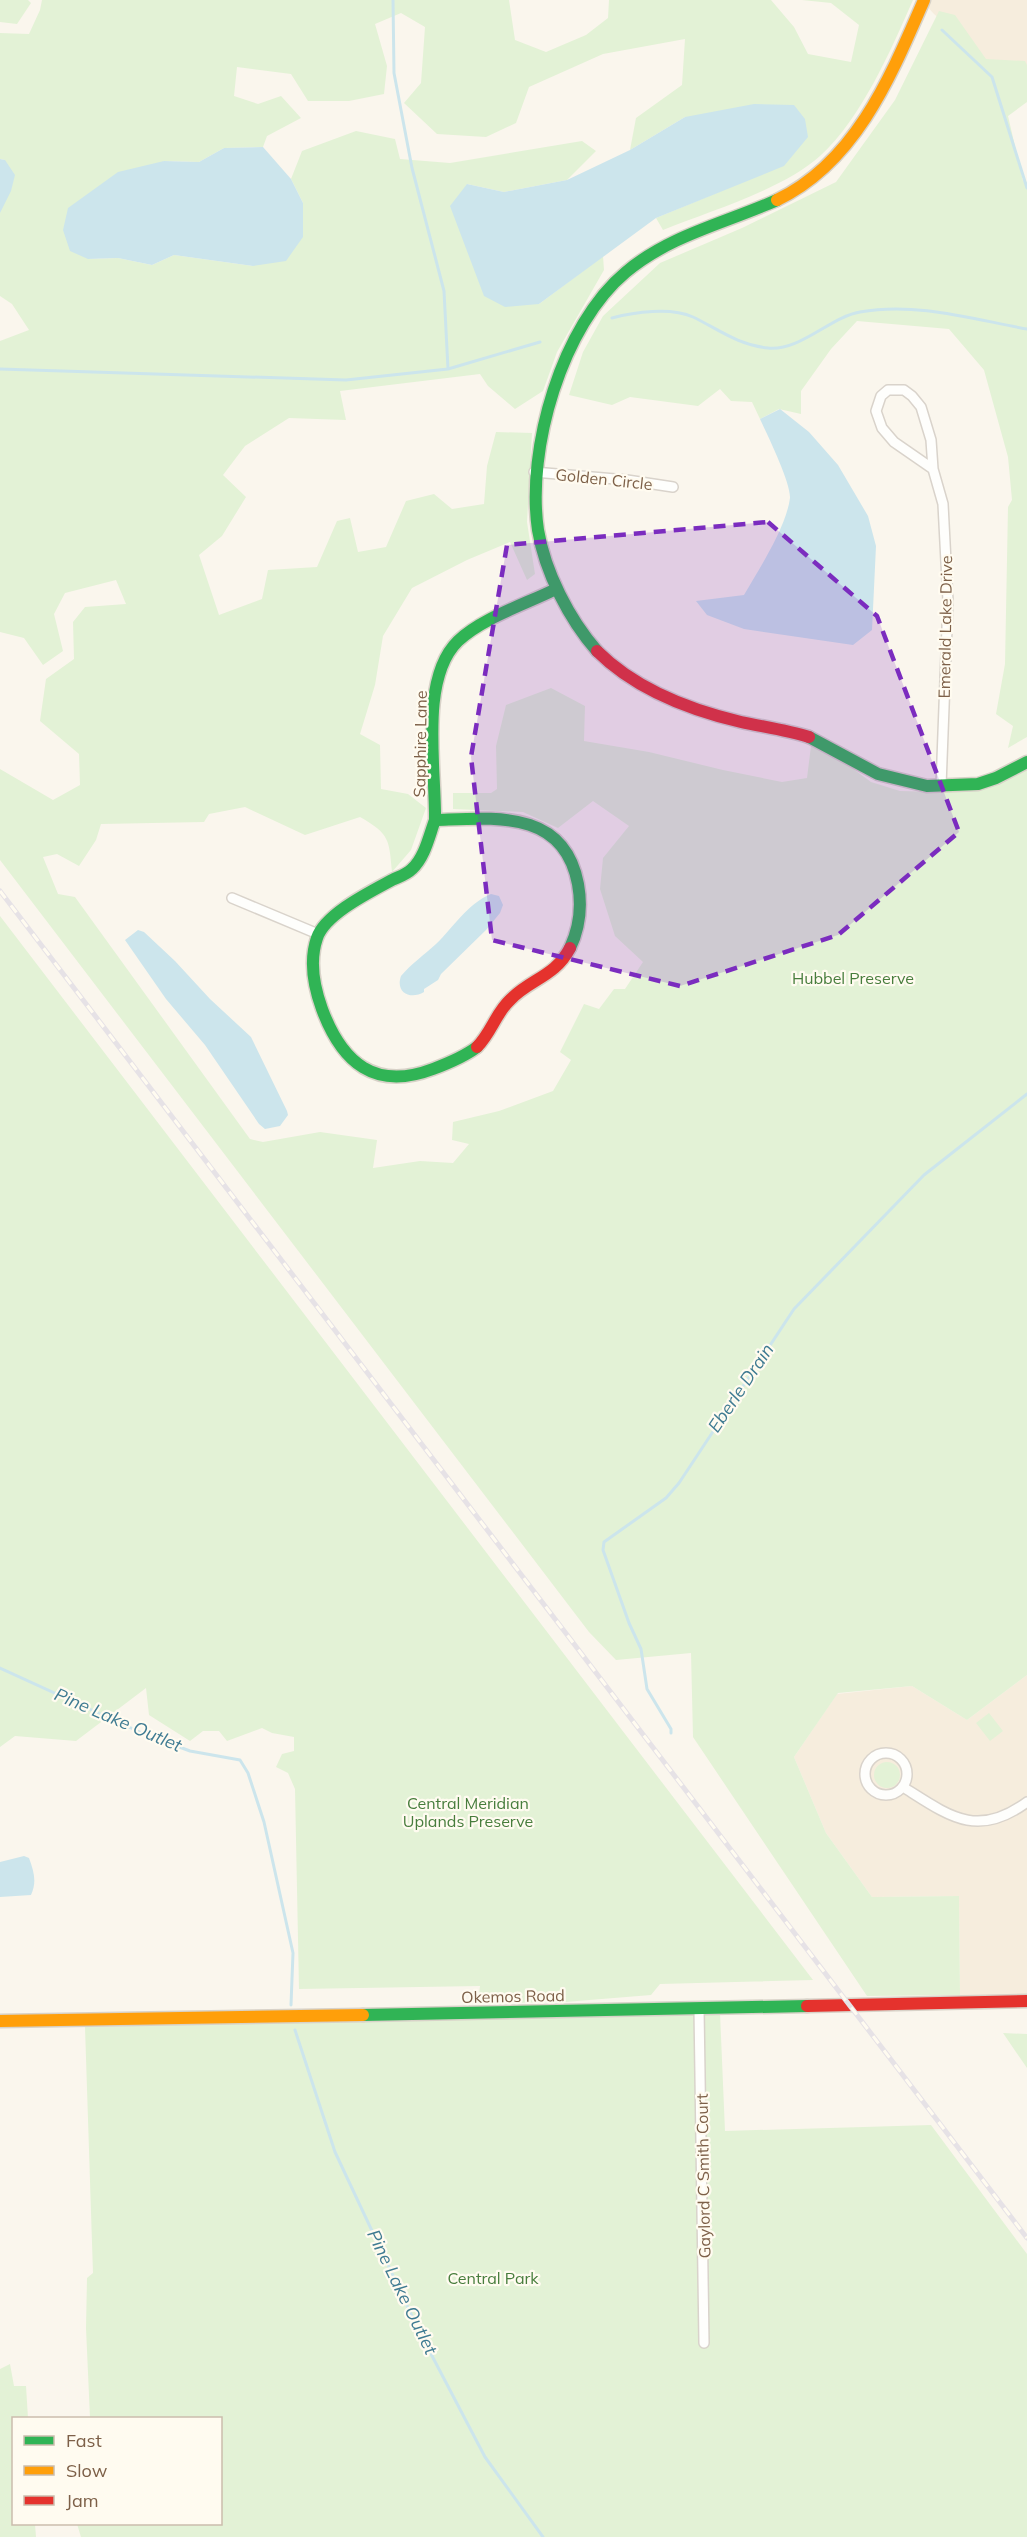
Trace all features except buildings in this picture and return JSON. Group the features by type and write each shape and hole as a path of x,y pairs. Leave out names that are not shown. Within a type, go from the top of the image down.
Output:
{"street":[{"path":"924,0 892,72 870,110 828,167 792,193 676,242 645,258 618,278 599,300 562,366 544,422 534,472 536,522 556,589 581,630 604,658 629,676 676,702 728,720 804,734 822,740 860,766 900,782 941,786 972,785 991,781 1027,762"},
{"name":"Emerald Lake Drive","path":"933,469 894,442 882,428 876,411 881,396 888,390 904,390 921,407 931,440 933,469 943,504 948,569 941,786"},
{"name":"Golden Circle","path":"534,472 627,480 673,487"},
{"name":"Sapphire Lane","path":"435,820 507,818 540,827 560,840 572,861 579,884 580,909 576,933 567,955 558,966 542,978 522,988 505,1003 482,1042 454,1060 416,1076 403,1079 378,1076 359,1068 343,1053 331,1031 313,983 312,965 318,934 338,912 412,869 425,845 435,820 437,686 447,653 458,641 472,632 556,589"},
{"path":"232,898 318,934"},
{"path":"883,1753 899,1757 907,1771 903,1787 889,1795 874,1791 865,1777 869,1762 883,1753"},
{"path":"903,1787 948,1815 967,1821 995,1820 1012,1813 1027,1802"},
{"name":"Okemos Road","path":"0,2021 1027,2001"},
{"name":"Gaylord C Smith Court","path":"699,2008 704,2343"}],"highlighted area":[{"path":"768,522 877,616 959,832 838,935 680,986 492,940 471,757 507,545"}],"shaded area":[{"path":"921,0 1027,0 1027,69 1004,76"},
{"path":"1027,1675 1027,1994 960,1995 959,1896 872,1897 826,1833 794,1757 837,1694 912,1686 967,1720"}],"green space":[{"path":"0,0 28,0 31,3 17,24 0,22"},
{"name":"Hubbel Preserve","path":"42,0 509,0 515,40 546,52 586,35 608,18 609,0 771,0 794,27 808,54 851,62 859,25 831,3 802,0 913,0 885,62 862,104 835,141 820,156 786,179 766,189 663,230 656,218 784,165 685,117 630,150 636,118 682,85 685,39 603,54 529,87 516,123 486,137 437,134 404,103 421,83 425,27 401,13 375,24 387,66 384,94 349,101 308,101 291,74 237,67 234,96 258,104 281,96 301,118 267,136 263,147 224,148 199,162 164,161 88,259 118,258 152,265 174,255 253,266 303,203 291,179 302,151 356,131 395,139 400,159 450,163 582,141 596,151 567,180 504,192 467,184 539,304 603,256 604,270 557,352 543,391 515,409 488,386 480,374 340,391 346,420 289,418 245,446 223,475 246,497 222,536 199,555 219,615 262,599 268,570 317,567 337,521 350,518 358,552 386,547 406,501 434,494 452,509 484,504 487,466 496,432 532,433 527,522 535,574 527,580 510,542 467,560 412,588 383,636 375,685 360,734 380,745 381,789 408,794 426,808 411,850 392,872 390,852 383,833 360,817 305,835 245,807 209,814 204,822 101,824 96,840 79,866 57,854 43,857 58,894 75,897 250,1139 263,1142 320,1132 377,1140 373,1168 420,1161 453,1163 469,1144 452,1140 453,1122 499,1111 553,1091 571,1060 560,1052 584,1004 599,1009 614,989 625,989 643,962 615,936 600,889 603,858 629,826 593,801 558,828 523,812 453,809 453,793 491,793 497,789 496,746 506,705 551,688 585,706 584,741 649,752 782,782 807,778 811,746 833,754 871,782 900,791 941,792 1001,782 1027,770 1027,1675 967,1720 912,1686 838,1693 794,1757 826,1833 872,1897 959,1896 960,1995 867,1996 693,1737 691,1653 616,1660 589,1632 0,860 0,769 53,800 80,785 79,754 40,721 46,679 74,659 73,622 85,607 126,604 116,580 65,593 54,614 63,651 43,665 24,638 0,632 0,341 29,330 12,304 0,296 0,213 5,160 0,159 0,33 29,34"},
{"path":"939,11 955,15 986,59 1025,61 1027,65 1027,102 1008,116 1023,181 1027,182 1027,737 1008,748 1013,726 996,714 1005,664 1008,507 1012,500 1008,457 984,370 949,329 857,321 831,349 801,391 801,414 779,409 760,419 752,402 731,401 720,389 698,406 630,397 612,405 569,395 583,352 603,316 660,263 742,228 836,182 895,100"},
{"name":"Central Meridian Uplands Preserve","path":"0,916 813,1980 660,1984 651,1995 565,2002 478,2003 480,1986 299,1989 295,1789 288,1773 276,1767 282,1754 294,1751 294,1737 272,1733 262,1728 227,1741 219,1731 203,1731 190,1741 149,1715 146,1688 76,1741 15,1736 0,1747"},
{"path":"989,1713 1003,1731 990,1741 976,1723"},
{"path":"887,1762 896,1766 900,1775 896,1784 887,1788 878,1784 874,1775 878,1766"},
{"name":"Central Park","path":"720,2013 725,2131 931,2125 1027,2254 1027,2537 81,2537 77,2525 222,2525 222,2417 90,2417 86,2328 87,2278 93,2273 85,2027"},
{"path":"1003,2033 1027,2034 1027,2068"},
{"path":"10,2364 14,2386 26,2386 28,2417 12,2417 12,2525 35,2525 36,2537 0,2537 0,2369"}],"water":[{"path":"754,104 794,105 805,119 808,137 784,166 656,218 539,304 505,307 484,296 450,206 467,184 504,192 567,180 630,150 685,117"},
{"path":"263,147 291,179 303,203 303,237 286,261 253,266 174,255 152,265 118,258 88,259 70,251 63,230 68,208 118,172 164,161 199,162 224,148"},
{"path":"0,159 5,160 15,175 11,191 0,213"},
{"path":"780,409 809,432 838,465 868,516 876,546 872,630 853,645 744,629 707,615 696,601 744,595 778,535 790,498 789,491 778,458 760,419"},
{"path":"491,894 499,896 503,905 500,913 486,930 441,974 438,980 424,989 424,992 409,995 402,991 401,976 468,910 482,898"},
{"path":"138,930 144,932 175,961 210,999 251,1037 287,1111 288,1115 280,1126 265,1129 259,1124 205,1045 166,999 125,940"},
{"path":"24,1856 29,1858 33,1872 34,1886 31,1895 0,1897 0,1862"}],"waterway":[{"path":"393,0 394,73 412,168 444,291 448,369"},
{"path":"942,30 992,77 1027,188"},
{"path":"612,318 631,314 674,312 693,317 747,344 768,348 780,348 792,344 849,315 881,309 923,310 1027,329"},
{"path":"0,369 346,380 448,369 540,342"},
{"name":"Eberle Drain","path":"671,1733 671,1729 647,1689 641,1649 629,1623 603,1550 604,1542 666,1498 679,1483 794,1309 924,1175 1027,1094"},
{"name":"Pine Lake Outlet","path":"0,1668 142,1733 190,1751 240,1760 248,1773 264,1822 293,1953 291,2005"},
{"name":"Pine Lake Outlet","path":"295,2030 335,2152 419,2331 485,2457 543,2537"}],"railway":[{"path":"0,891 1027,2238"}],"traffic: fast":[{"path":"597,651 568,610 552,578 538,530 536,498 538,463 544,427 554,390 567,356 584,323 603,295 643,259 680,239 777,200"},
{"path":"556,589 479,625 458,641 446,658 438,678 434,701 432,751 435,820 481,819 524,823 542,830 558,842 570,860 579,892 578,924 570,948"},
{"path":"809,737 878,774 927,786 978,784 996,778 1027,762"},
{"path":"435,820 423,852 412,869 349,904 322,929 317,938 313,956 315,983 322,1009 340,1044 363,1068 378,1074 412,1075 451,1062 477,1047"},
{"path":"363,2015 807,2006"}],"traffic: slow":[{"path":"777,200 805,184 850,140 884,87 924,0"},
{"path":"0,2021 363,2015"}],"traffic: jam":[{"path":"597,651 628,676 683,704 741,722 809,737"},
{"path":"477,1047 510,1000 550,972 570,948"},
{"path":"807,2006 1027,2001"}]}
